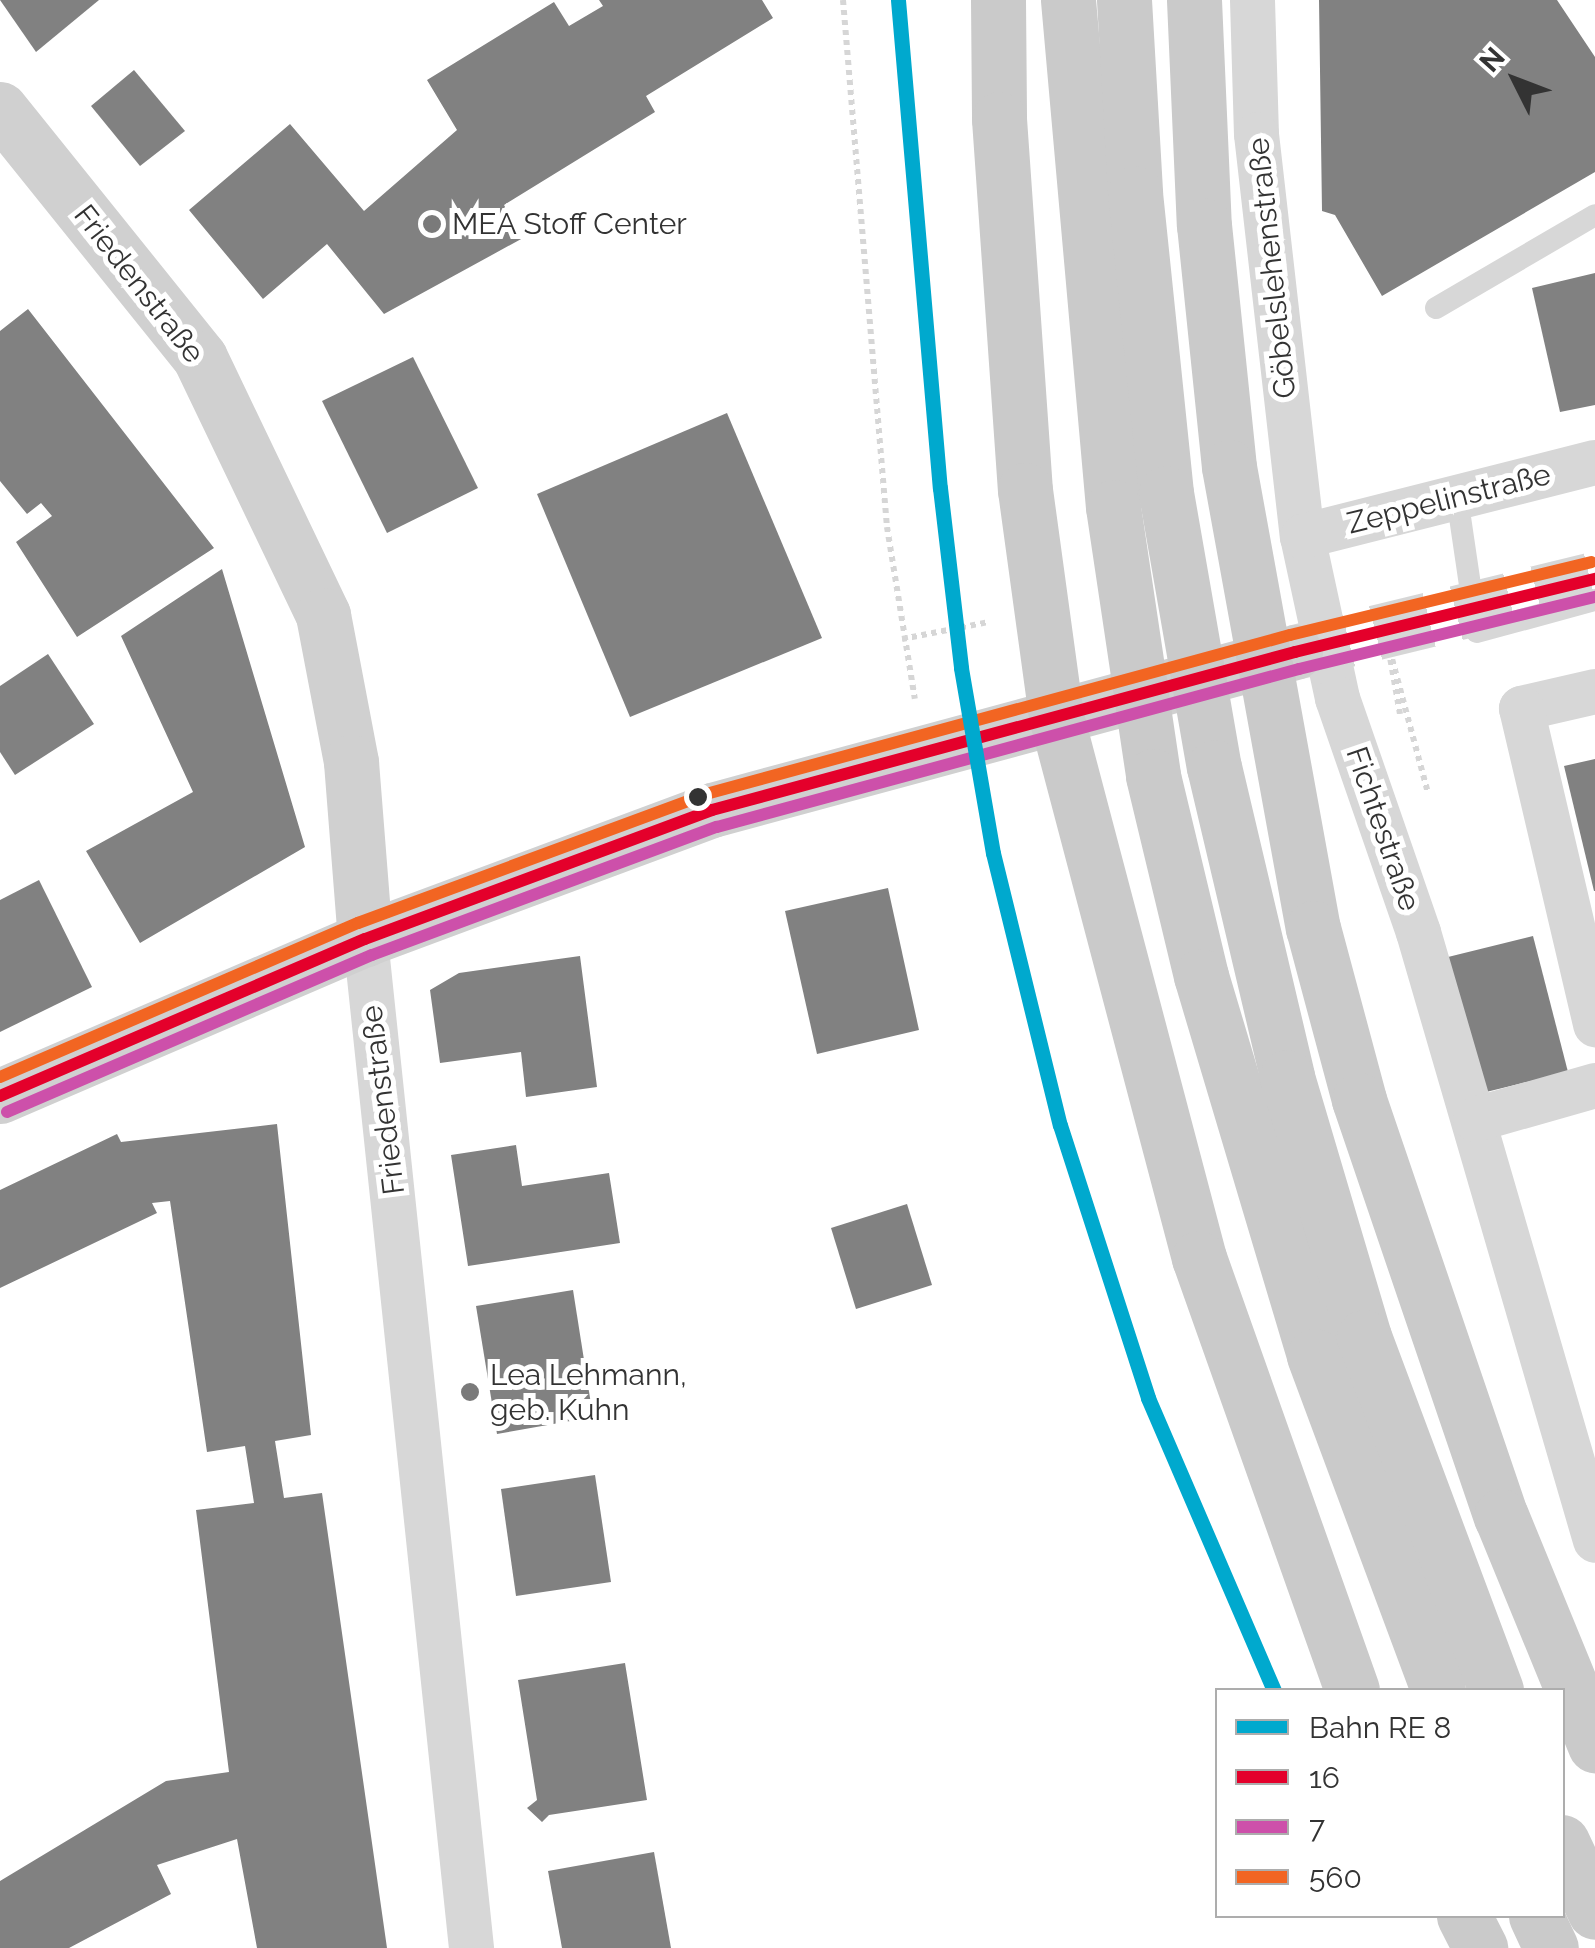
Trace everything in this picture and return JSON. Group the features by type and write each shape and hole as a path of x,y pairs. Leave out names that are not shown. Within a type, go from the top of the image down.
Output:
{"main road":[{"path":"998,0 999,119 1025,490 1056,716 1200,1258 1351,1688"},
{"path":"1068,0 1166,493 1214,766 1308,1152 1364,1338 1495,1688"},
{"path":"1124,0 1109,196 1113,508 1153,776 1257,1170 1326,1391 1437,1688"},
{"path":"1194,0 1204,225 1228,467 1278,657 1313,928 1359,1100 1502,1516 1595,1745"},
{"path":"1565,1848 1595,1912"},
{"path":"1465,1918 1480,1948"},
{"path":"1537,1918 1551,1948"}],"street":[{"name":"Göbelslehenstraße","path":"1252,0 1256,134 1302,536"},
{"name":"Friedenstraße","path":"0,110 200,358 323,615 351,762 365,939 471,1948"},
{"name":"Zeppelinstraße","path":"1302,536 1595,462"},
{"name":"Fichtestraße","path":"1302,536 1337,698 1474,1119 1595,1540"},
{"path":"0,1096 365,939 712,810 1278,657"},
{"path":"1595,691 1521,708 1595,1024"},
{"path":"1474,1119 1595,1085"}],"lane":[{"path":"1436,308 1595,216"},
{"path":"1457,497 1478,632 1595,600"}],"path":[{"path":"843,0 902,640 1043,611"}],"building":[{"path":"0,0 99,0 36,52"},
{"path":"599,0 762,0 773,18 646,96 655,112 504,205 523,238 384,314 327,244 263,299 189,210 290,124 364,211 457,130 427,80 554,2 569,26 603,6"},
{"path":"1319,0 1557,0 1595,57 1595,172 1382,296 1335,215 1322,211"},
{"path":"134,70 185,131 140,166 91,106"},
{"path":"1595,273 1595,405 1560,412 1532,288"},
{"path":"28,309 214,548 77,637 16,542 52,516 41,503 27,514 0,481 0,331"},
{"path":"413,357 478,488 387,533 322,401"},
{"path":"727,413 822,638 630,717 537,494"},
{"path":"222,569 305,847 140,943 86,851 193,792 121,636"},
{"path":"48,654 94,724 15,775 0,752 0,686"},
{"path":"1595,759 1595,891 1594,891 1564,766"},
{"path":"39,880 92,987 0,1032 0,900"},
{"path":"888,888 919,1030 817,1054 785,911"},
{"path":"1533,936 1568,1072 1482,1093 1448,957"},
{"path":"580,956 597,1087 526,1097 521,1052 440,1063 430,990 459,973"},
{"path":"277,1124 311,1435 275,1441 284,1498 322,1493 387,1948 257,1948 237,1839 157,1865 171,1894 69,1948 0,1948 0,1881 166,1781 229,1772 196,1510 254,1503 245,1446 207,1452 170,1201 152,1203 157,1213 0,1288 0,1190 117,1134 121,1142"},
{"path":"516,1145 522,1186 609,1173 620,1243 468,1266 451,1155"},
{"path":"907,1204 932,1285 856,1309 831,1228"},
{"path":"573,1290 593,1417 497,1434 476,1306"},
{"path":"595,1475 611,1582 516,1596 501,1489"},
{"path":"625,1663 647,1800 549,1815 542,1822 527,1808 537,1800 518,1680"},
{"path":"654,1852 671,1948 562,1948 548,1871"}],"tunnel":[{"path":"1295,652 1595,579"}],"transit line":[{"path":"898,0 940,488 961,668 993,853 1060,1125 1148,1398 1273,1688"},
{"name":"560","path":"0,1077 358,923 706,794 1290,635 1591,562"},
{"name":"16","path":"0,1096 365,939 712,810 1295,652 1595,579"},
{"name":"7","path":"7,1112 372,955 717,827 1299,669 1595,597"}],"place":[{"name":"MEA Stoff Center","path":"432,224"},
{"name":"Lea Lehmann, geb. Kuhn","path":"470,1392"}]}
